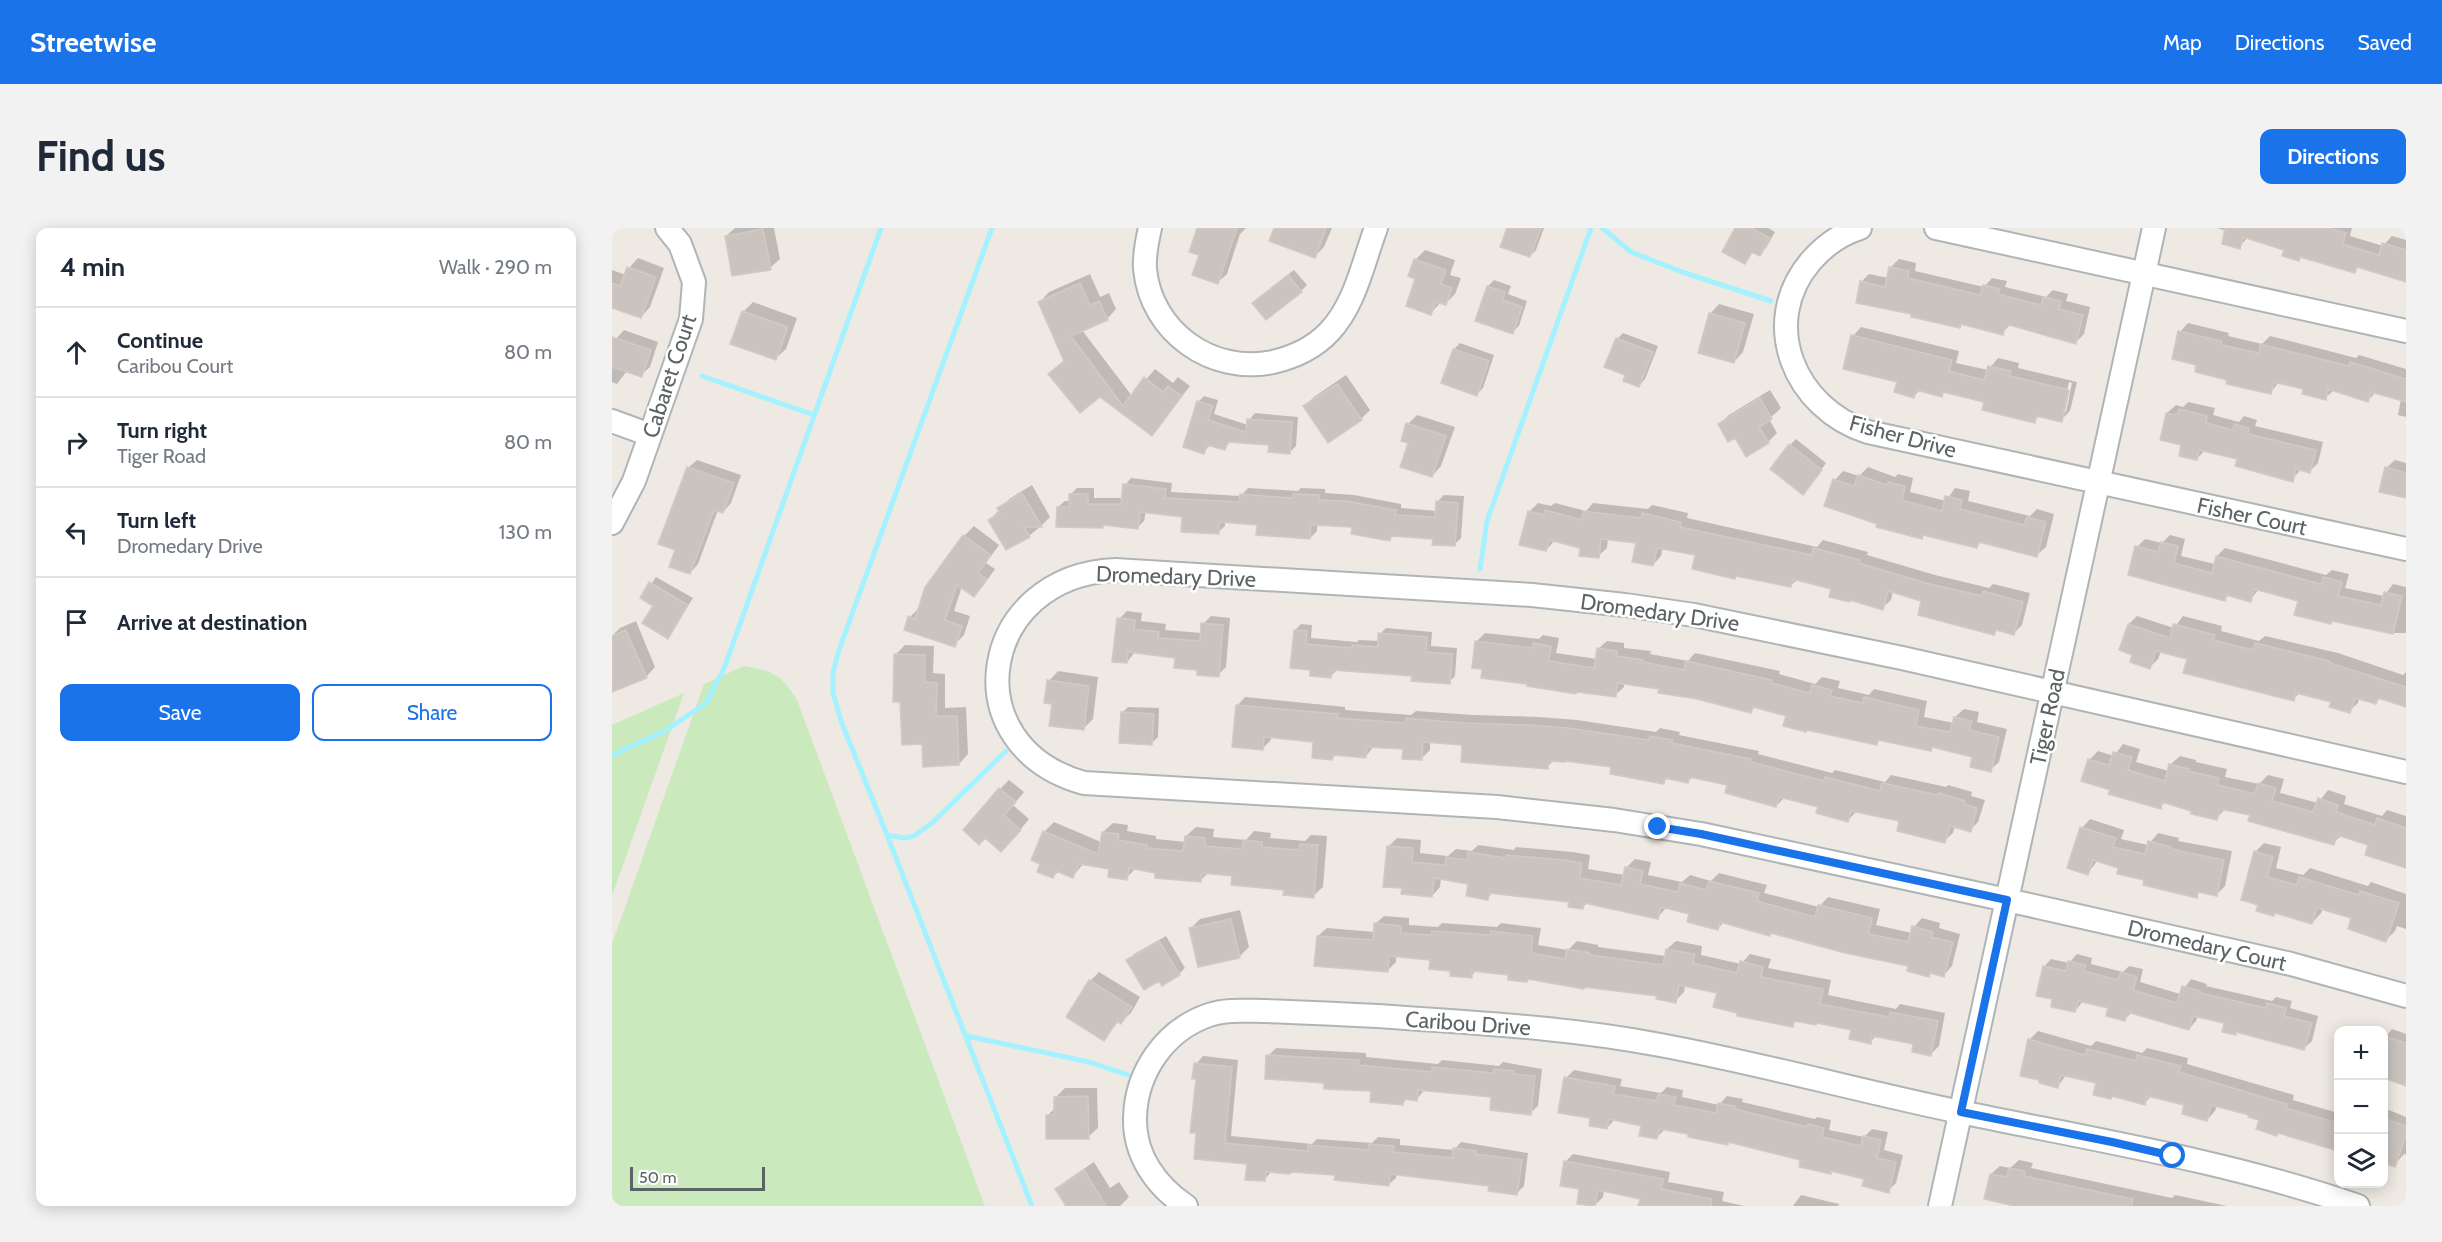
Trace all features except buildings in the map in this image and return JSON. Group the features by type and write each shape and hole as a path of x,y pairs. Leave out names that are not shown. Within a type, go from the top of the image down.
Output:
{"street":[{"name":"Cabaret Court","path":"612,523 634,481 691,319 694,282 680,244 667,228"},
{"path":"1150,228 1145,267 1153,300 1161,316 1183,342 1197,351 1213,358 1247,365 1288,358 1314,344 1330,331 1351,299 1376,228"},
{"name":"Fisher Drive","path":"1860,228 1835,240 1818,253 1804,269 1794,288 1788,308 1786,330 1790,354 1799,378 1814,399 1844,423 1868,432 2099,481"},
{"path":"1936,228 2406,331"},
{"name":"Tiger Road","path":"1940,1206 2154,228"},
{"path":"612,421 650,435"},
{"name":"Fisher Court","path":"2099,481 2161,497 2406,549"},
{"name":"Dromedary Drive","path":"2007,900 1701,834 1614,820 1497,807 1084,783 1069,779 1042,766 1030,756 1012,733 1000,705 997,680 999,658 1005,638 1015,620 1044,591 1078,575 1115,570 1532,595 1625,605 1740,623 2052,692"},
{"path":"2052,692 2406,772"},
{"name":"Dromedary Court","path":"2007,900 2291,964 2406,996"},
{"name":"Caribou Drive","path":"1186,1206 1163,1187 1141,1154 1135,1123 1139,1088 1154,1056 1172,1037 1194,1022 1227,1011 1309,1012 1545,1028 1657,1044 1961,1112 2112,1142 2276,1181 2358,1206"}],"green space":[{"path":"744,666 770,672 786,685 797,700 985,1206 612,1206 612,944 704,684"},
{"path":"684,693 612,896 612,725"}],"waterway":[{"path":"612,755 665,731 706,703 725,666 881,228"},
{"path":"992,228 839,650 833,672 833,693 841,721 1032,1206"},
{"path":"1480,569 1487,521 1591,228"},
{"path":"1602,228 1631,252 1682,272 1771,301"},
{"path":"702,376 814,415"},
{"path":"887,835 905,838 914,836 932,823 1006,751"},
{"path":"967,1036 1089,1062 1128,1075"}],"route":[{"path":"1658,827 1701,834 2007,900 1961,1112 2173,1156"}]}
